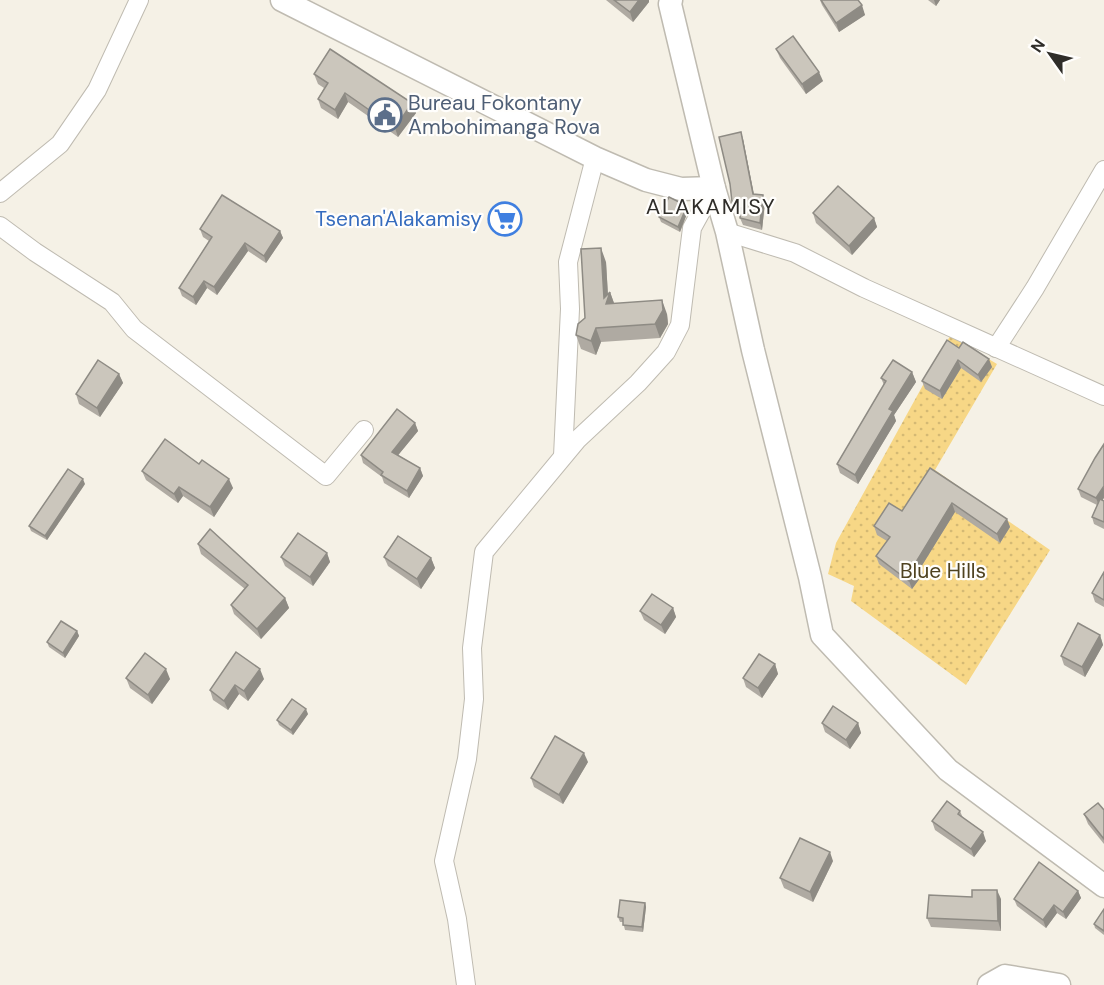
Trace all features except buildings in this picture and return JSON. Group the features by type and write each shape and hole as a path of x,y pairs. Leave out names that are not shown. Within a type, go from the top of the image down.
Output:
{"street":[{"path":"0,193 60,144 97,90 139,0"},
{"path":"282,0 595,158 646,180 672,187 714,189"},
{"path":"671,0 685,70 714,189 727,231 753,350 810,577 822,635 948,770 1104,886"},
{"path":"563,456 570,309 568,262 595,158"},
{"path":"996,348 1035,288 1104,170"},
{"path":"466,985 457,919 444,861 467,759 474,699 472,648 484,552 577,440 638,383 666,352 680,325 692,228 714,189"},
{"path":"0,226 35,252 112,302 134,329 326,476 364,430"},
{"path":"727,231 795,253 864,288 1104,396"},
{"path":"988,985 1005,976 1059,985"}],"green space":[{"name":"Blue Hills","path":"950,336 997,364 935,470 1050,550 966,685 851,601 854,586 828,574 836,543"}],"place":[{"name":"Bureau Fokontany Ambohimanga Rova","path":"385,115"},
{"name":"Tsenan'Alakamisy","path":"505,219"}],"district":[{"name":"ALAKAMISY","path":"711,206"}]}
